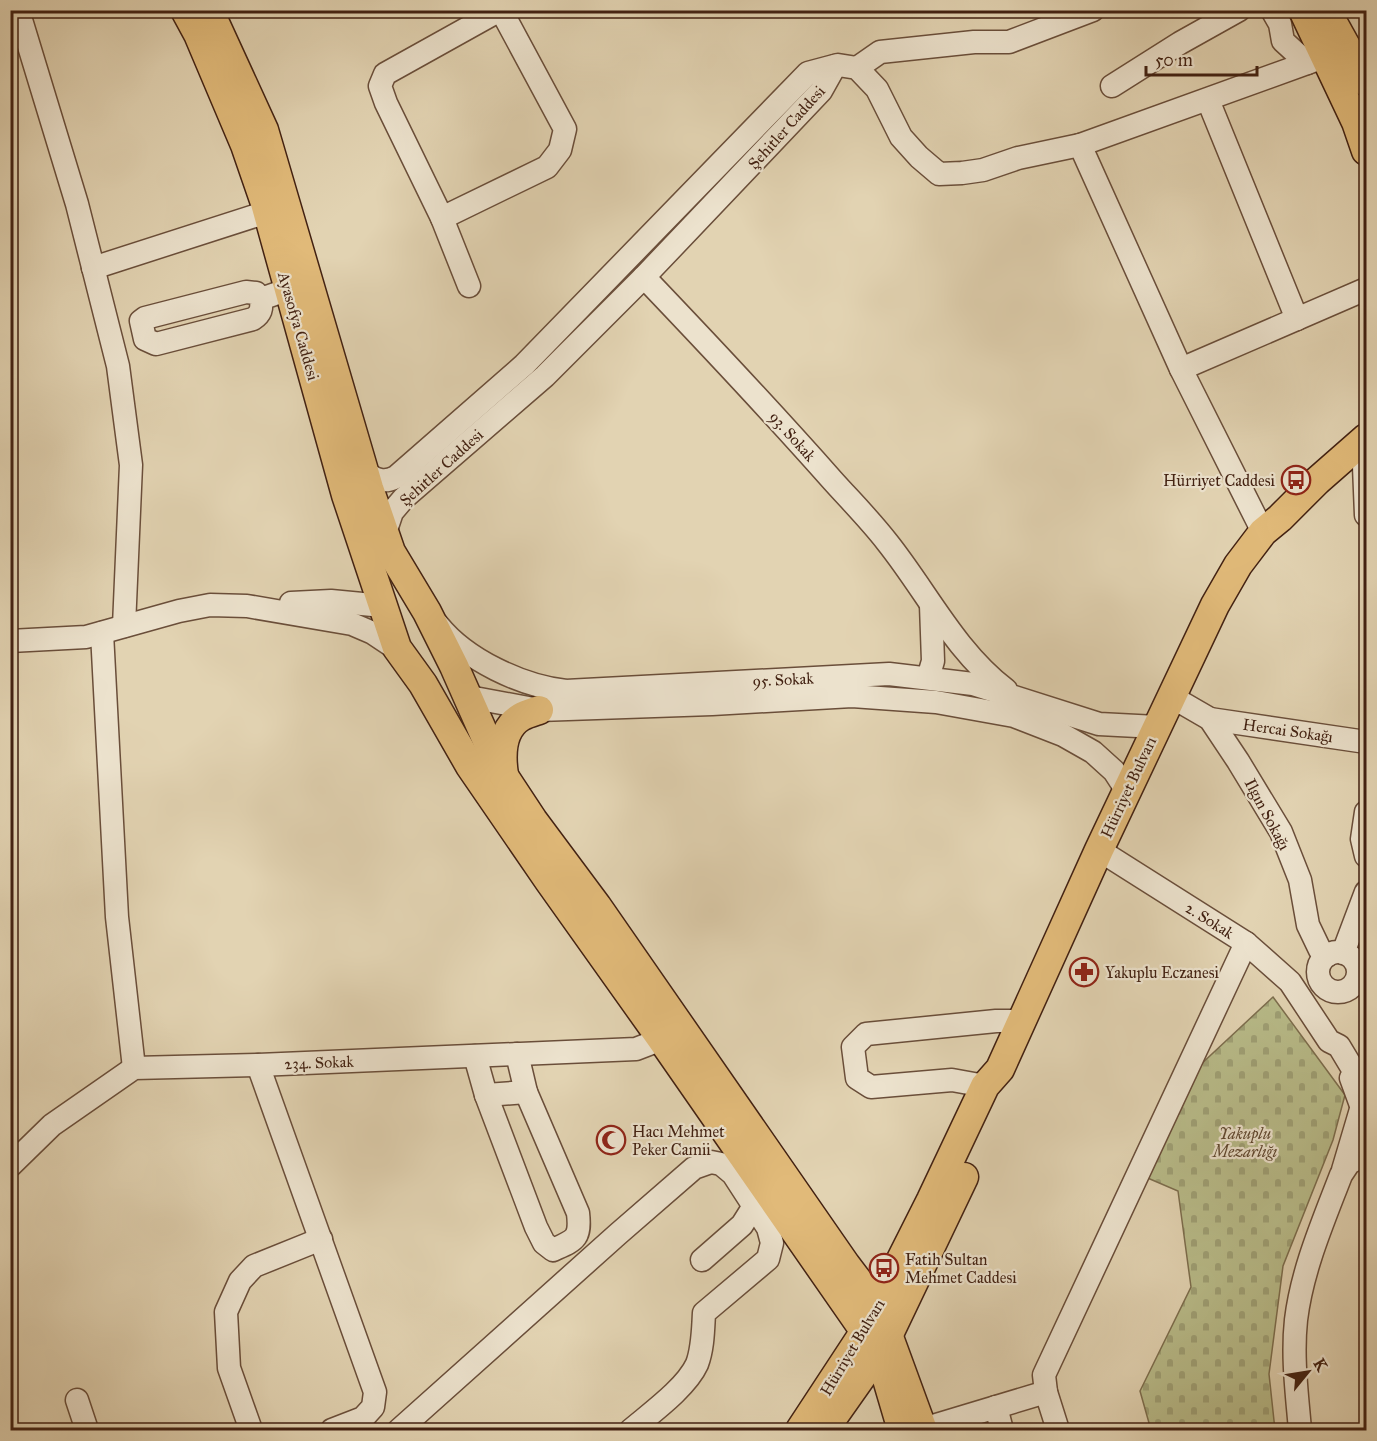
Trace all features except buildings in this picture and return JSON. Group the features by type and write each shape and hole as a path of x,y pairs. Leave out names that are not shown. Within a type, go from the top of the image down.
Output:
{"main road":[{"name":"Ayasofya Caddesi","path":"185,10 198,34 245,145 267,212 346,495 383,606 406,660 470,766 549,881 669,1030"},
{"path":"209,10 264,130 364,472 391,552 433,623 504,777 597,906 669,1030 846,1264 878,1331 916,1430"},
{"path":"1303,10 1316,60 1356,122 1366,151"},
{"path":"1326,10 1366,82"},
{"name":"Hürriyet Bulvarı","path":"824,1431 1003,1093 992,1078 1021,1021 1215,605 1238,565 1271,525 1317,497 1366,455"},
{"path":"383,606 409,600 416,603 433,623 443,650 440,664 431,669 420,668 406,660"},
{"path":"406,660 431,685 452,694 469,697"},
{"path":"504,777 502,757 505,737 520,717 539,710"},
{"name":"Hürriyet Bulvarı","path":"800,1431 878,1331"}],"street":[{"path":"18,10 77,204 118,366 131,465 124,626"},
{"path":"442,218 547,167 560,150 565,129 500,10 385,74 380,86 386,104 442,218 469,286"},
{"path":"846,67 880,52 974,42 1010,42 1094,10"},
{"path":"1112,86 1180,43 1239,10"},
{"path":"1272,10 1280,24 1283,41 1316,60"},
{"path":"846,67 878,89 901,136 919,157 939,174 983,170 1018,158 1080,145 1316,60"},
{"name":"Şehitler Caddesi","path":"364,472 375,479 389,481 545,376 644,277 846,67"},
{"name":"Şehitler Caddesi","path":"385,533 392,512 524,365 808,74 846,67"},
{"path":"1208,100 1297,319"},
{"path":"1080,145 1181,369 1271,525"},
{"path":"728,156 745,172"},
{"path":"93,268 267,212"},
{"path":"668,217 685,232"},
{"name":"93. Sokak","path":"644,277 753,390 869,520 931,604"},
{"path":"261,299 289,289"},
{"path":"1181,369 1366,289"},
{"path":"1366,455 1366,515"},
{"path":"10,641 86,637 160,616 210,606 257,607 331,601 383,606"},
{"path":"928,678 933,661 931,604"},
{"path":"931,604 964,683 983,710"},
{"path":"931,604 970,658 1017,698"},
{"path":"257,607 352,624 373,633 406,660"},
{"name":"95. Sokak","path":"433,623 479,661 529,683 549,689 566,691 829,687 852,696 912,699 1014,716 1063,735 1093,752 1114,771 1127,791"},
{"path":"10,1166 52,1125 134,1068 117,917 102,633"},
{"name":"95. Sokak","path":"469,697 539,710 712,704 829,687 889,674 964,683 1099,724 1157,727"},
{"name":"Ilgın Sokağı","path":"1172,697 1210,719 1281,832 1300,880 1308,925 1320,950 1329,960"},
{"name":"Hercai Sokağı","path":"1210,719 1366,742"},
{"path":"1366,812 1362,839 1366,856"},
{"name":"2. Sokak","path":"1099,850 1246,943 1290,982 1329,1041 1339,1046 1365,1105"},
{"path":"1290,982 1329,960 1353,959 1362,969 1350,988 1338,992 1326,989 1319,979 1329,960 1366,892"},
{"path":"1058,1431 1046,1392 1044,1375 1246,943"},
{"path":"992,1078 871,1087 857,1078 853,1047 866,1034 996,1021 1021,1021"},
{"name":"234. Sokak","path":"134,1068 636,1049 649,1044 669,1030"},
{"path":"475,1056 486,1095 536,1227 544,1243 553,1250 573,1241 580,1229 578,1213 526,1092 517,1054"},
{"path":"258,1065 375,1392 373,1407 363,1418 332,1431"},
{"path":"486,1095 526,1092"},
{"path":"1300,1431 1294,1354 1300,1293 1365,1105"},
{"path":"1341,1175 1349,1163 1366,1154"},
{"path":"399,1431 694,1168 711,1162 721,1164 733,1174 768,1228 772,1243 768,1259 704,1313 703,1341 696,1364 683,1384 631,1431"},
{"path":"1309,1431 1304,1363 1308,1306 1318,1268 1337,1215 1355,1179 1366,1166"},
{"path":"702,1260 742,1225 754,1206"},
{"path":"251,1431 229,1368 226,1312 240,1281 254,1266 321,1239"},
{"path":"916,1430 1046,1392"},
{"path":"77,1400 87,1431"},
{"path":"996,1407 1002,1431"}],"green space":[{"name":"Yakuplu Mezarlığı","path":"1273,997 1345,1095 1333,1140 1283,1266 1269,1374 1275,1430 1151,1430 1140,1391 1191,1287 1178,1191 1143,1176 1182,1082"}],"place":[{"name":"Hürriyet Caddesi","path":"1296,480"},
{"name":"Yakuplu Eczanesi","path":"1084,972"},
{"name":"Hacı Mehmet Peker Camii","path":"611,1140"},
{"name":"Fatih Sultan Mehmet Caddesi","path":"884,1268"}]}
